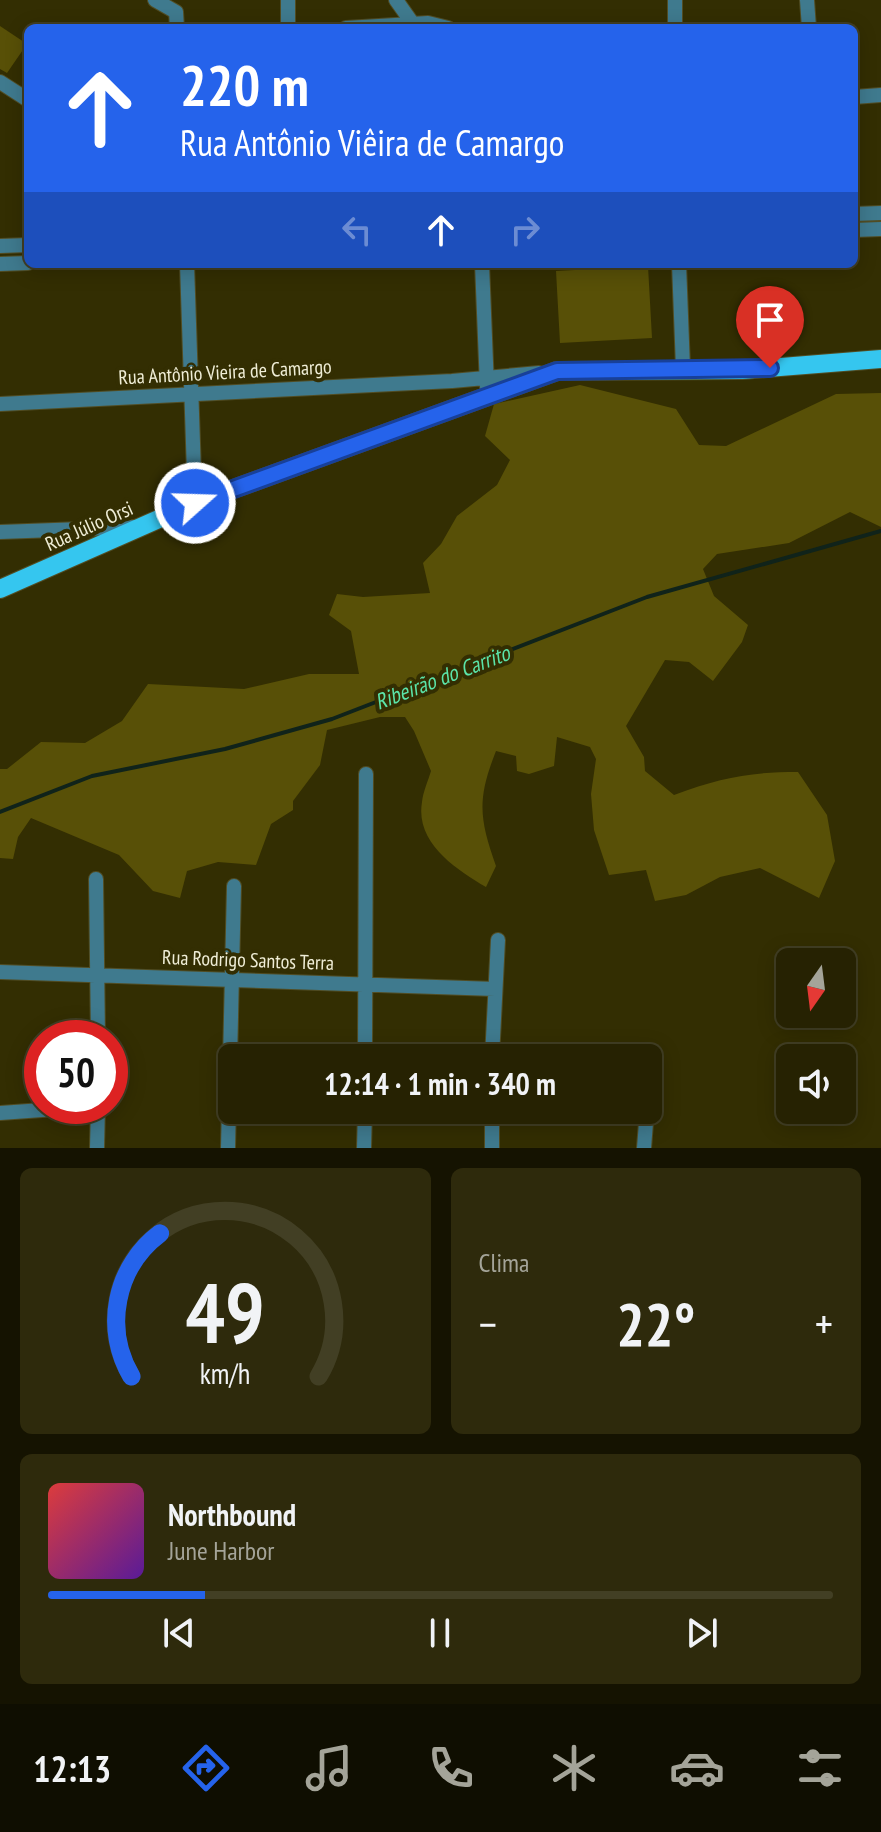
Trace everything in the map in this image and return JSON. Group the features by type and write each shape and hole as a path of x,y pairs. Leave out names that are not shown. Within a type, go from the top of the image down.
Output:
{"main road":[{"name":"Rua Júlio Orsi","path":"0,589 195,503 482,392 557,371 742,370 881,359"}],"street":[{"path":"155,0 176,12 177,24"},
{"path":"288,0 288,24"},
{"path":"396,0 413,24 432,24"},
{"path":"675,0 675,24"},
{"path":"807,0 809,24"},
{"path":"0,82 24,97"},
{"path":"858,97 881,95"},
{"path":"858,214 881,213"},
{"path":"858,230 881,229"},
{"path":"0,246 24,245"},
{"path":"0,264 24,263"},
{"path":"187,268 195,503"},
{"path":"452,381 482,392 482,268"},
{"path":"679,268 683,368"},
{"name":"Rua Antônio Vieira de Camargo","path":"0,404 452,381 482,392"},
{"path":"0,532 143,526"},
{"path":"365,1044 366,774"},
{"path":"96,879 98,1020"},
{"path":"228,1148 234,886"},
{"path":"493,1044 498,940"},
{"name":"Rua Rodrigo Santos Terra","path":"0,972 495,989"},
{"path":"0,1113 24,1111"},
{"path":"97,1148 98,1124"},
{"path":"364,1148 365,1124"},
{"path":"492,1124 492,1148"},
{"path":"644,1148 646,1124"}],"shaded area":[{"path":"0,26 24,42 24,48 7,73 0,69"},
{"path":"648,268 652,338 560,343 556,271"},
{"path":"580,385 676,409 699,445 726,446 836,394 881,393 881,527 850,512 789,543 717,554 703,569 714,596 748,625 742,642 713,681 689,662 665,660 626,726 644,757 645,771 674,795 734,777 798,772 827,815 835,861 819,898 760,868 720,877 686,895 655,901 646,870 609,875 594,830 591,794 596,759 590,747 557,737 554,766 529,774 517,771 516,756 496,751 482,808 486,835 496,866 486,887 440,853 425,830 422,802 431,771 405,717 380,717 327,730 320,765 293,801 293,810 271,824 256,865 218,862 187,871 180,898 153,891 119,855 31,818 18,837 13,859 0,858 0,769 7,769 41,742 85,743 122,721 148,684 244,689 309,674 359,674 351,631 329,615 337,594 363,597 430,593 423,563 441,544 457,516 497,485 510,460 485,436 494,404"}],"waterway":[{"name":"Ribeirão do Carrito","path":"0,812 92,776 225,749 332,719 647,597 881,531"}],"route":[{"path":"195,503 557,371 770,368"}]}
